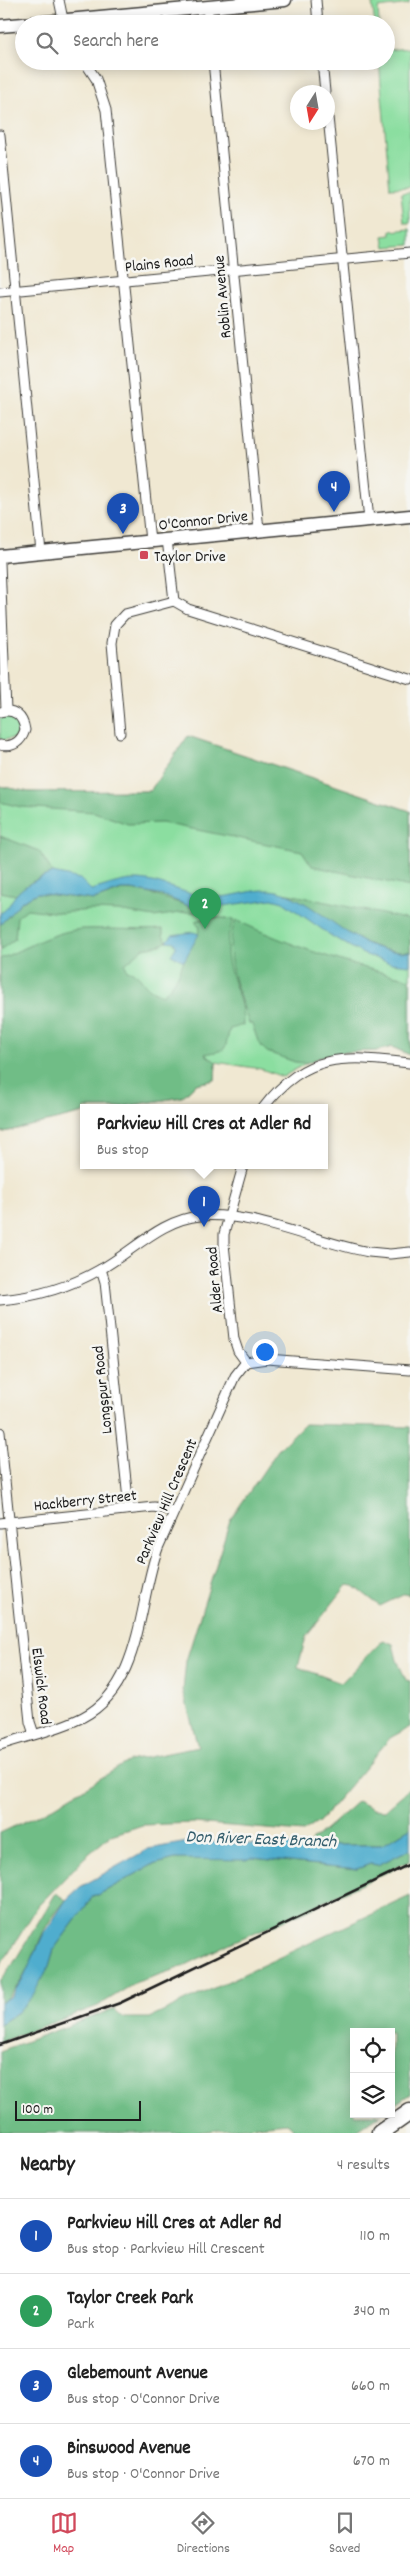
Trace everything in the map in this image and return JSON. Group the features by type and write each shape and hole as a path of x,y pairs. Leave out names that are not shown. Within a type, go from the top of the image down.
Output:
{"highway":[{"path":"380,2133 410,2112"}],"main road":[{"path":"126,15 285,0"},
{"path":"0,26 15,25"},
{"name":"O'Connor Drive","path":"0,556 410,516"}],"street":[{"path":"58,0 61,15"},
{"path":"316,0 317,15"},
{"path":"208,6 208,15"},
{"path":"90,70 96,78 106,110 125,280 150,541"},
{"name":"Roblin Avenue","path":"214,70 259,530"},
{"path":"323,70 324,85"},
{"path":"329,130 369,520"},
{"path":"0,135 41,552"},
{"name":"Plains Road","path":"0,292 341,258 410,253"},
{"path":"167,539 174,600"},
{"path":"0,563 3,711 20,716 24,730 18,743 11,746 0,745"},
{"path":"120,733 112,652 112,635 115,625 125,614 174,600 188,609 410,679"},
{"path":"267,1104 288,1081 306,1069 326,1062 357,1057 410,1063"},
{"name":"Alder Road","path":"242,1169 231,1217 224,1234 234,1339 246,1362"},
{"path":"0,1300 51,1291 101,1269 160,1229 198,1216 231,1217 357,1250 390,1254 410,1252"},
{"name":"Longspur Road","path":"101,1269 105,1282 129,1509"},
{"path":"246,1362 267,1359 410,1370"},
{"name":"Parkview Hill Crescent","path":"0,1745 84,1716 112,1695 130,1660 151,1569 173,1512 235,1376 246,1362"},
{"name":"Elswick Road","path":"0,1432 30,1722 34,1734"},
{"name":"Hackberry Street","path":"0,1523 154,1507 173,1512"}],"green space":[{"path":"409,0 409,4 378,8 378,15 374,15 372,3"},
{"path":"410,48 410,187 390,188 380,70 395,70 395,49"},
{"path":"410,192 410,223 404,223 401,193"},
{"path":"410,229 410,245 385,247 383,236 391,235 391,231"},
{"path":"10,715 17,721 19,730 15,738 2,740 0,739 0,716"},
{"path":"188,736 410,811 410,1055 392,1047 376,1051 347,1052 324,1056 306,1063 283,1077 261,1069 216,1062 215,1080 196,1084 182,1097 139,1104 80,1104 80,1114 0,1133 0,786 29,792 150,791"},
{"path":"188,736 410,811 410,887 312,866 302,851 162,823 128,824 94,812 21,807 0,802 0,786 29,792 150,791"},
{"path":"0,836 39,851 53,873 32,882 16,895 0,892"},
{"path":"122,890 141,891 189,906 216,907 206,913 186,912 154,917 118,911 90,910 61,913 27,909 17,917 15,939 0,950 0,925 22,901 37,893 94,900"},
{"path":"284,893 410,920 410,952 392,951 375,947 359,940"},
{"path":"211,917 234,919 227,949 228,962 239,998 243,1025 230,1029 225,1048 205,1054 216,1062 215,1080 196,1084 182,1097 139,1104 80,1104 80,1114 0,1133 0,959 51,936 72,930 163,929 163,935 167,941 161,945 144,948 125,964 127,970 138,976 150,989 162,995 174,982 186,955 198,935 200,927 195,921"},
{"path":"236,920 321,954 410,979 410,1055 392,1047 376,1051 347,1052 324,1056 306,1063 295,1062 267,1052 259,1044 252,1024 249,1024 236,986 230,946"},
{"path":"304,1424 410,1427 410,1595 405,1594 380,1606 354,1586 347,1585 306,1637 298,1667 341,1683 383,1640 393,1644 397,1660 406,1680 410,1681 410,1727 390,1738 319,1822 303,1832 194,1823 143,1825 111,1835 84,1858 38,1906 0,1967 0,1833 47,1811 129,1761 198,1747 183,1690 186,1661 230,1520 278,1450"},
{"path":"410,1788 410,1828 382,1845 310,1845 312,1839 317,1837 358,1801 372,1809 385,1810"},
{"path":"410,1849 410,1861 303,1912 230,1943 182,1967 137,1982 98,2006 0,2042 0,2024 17,2013 49,1966 54,1949 94,1895 98,1895 152,1865 175,1859 252,1858 357,1869 370,1864 378,1865"},
{"path":"56,1893 66,1900 44,1930 21,1981 0,2003 0,1981 11,1967"},
{"path":"410,1896 410,2094 395,2104 395,2028 350,2028 350,2118 375,2118 354,2133 291,2133 293,2128 287,2123 189,2133 0,2133 0,2051 114,2009 124,2018 150,2018"}],"water":[{"path":"53,873 80,879 91,890 121,882 139,880 193,894 213,897 266,890 284,893 315,910 358,939 391,951 410,952 410,965 390,963 363,954 333,937 283,902 272,899 216,907 189,906 164,896 132,890 121,890 94,900 37,893 22,901 0,925 0,913 7,908 18,892 32,882"},
{"path":"193,932 199,934 184,961 171,955 176,947 174,942 167,941 172,935"},
{"path":"410,1828 410,1849 378,1865 370,1864 357,1869 252,1858 246,1860 175,1859 152,1865 98,1895 94,1895 54,1949 49,1966 33,1995 17,2013 0,2024 0,2003 12,1995 24,1977 43,1935 66,1900 80,1887 148,1849 193,1841 266,1845 382,1845"}],"railway":[{"path":"0,2045 120,2003 410,1864"}],"place":[{"name":"Binswood Avenue","path":"334,512"},
{"name":"Glebemount Avenue","path":"123,534"},
{"name":"Taylor Drive","path":"144,555"},
{"name":"Taylor Creek Park","path":"205,929"},
{"name":"Parkview Hill Cres at Adler Rd","path":"204,1227"}],"water label":[{"name":"Don River East Branch","path":"261,1838"}]}
